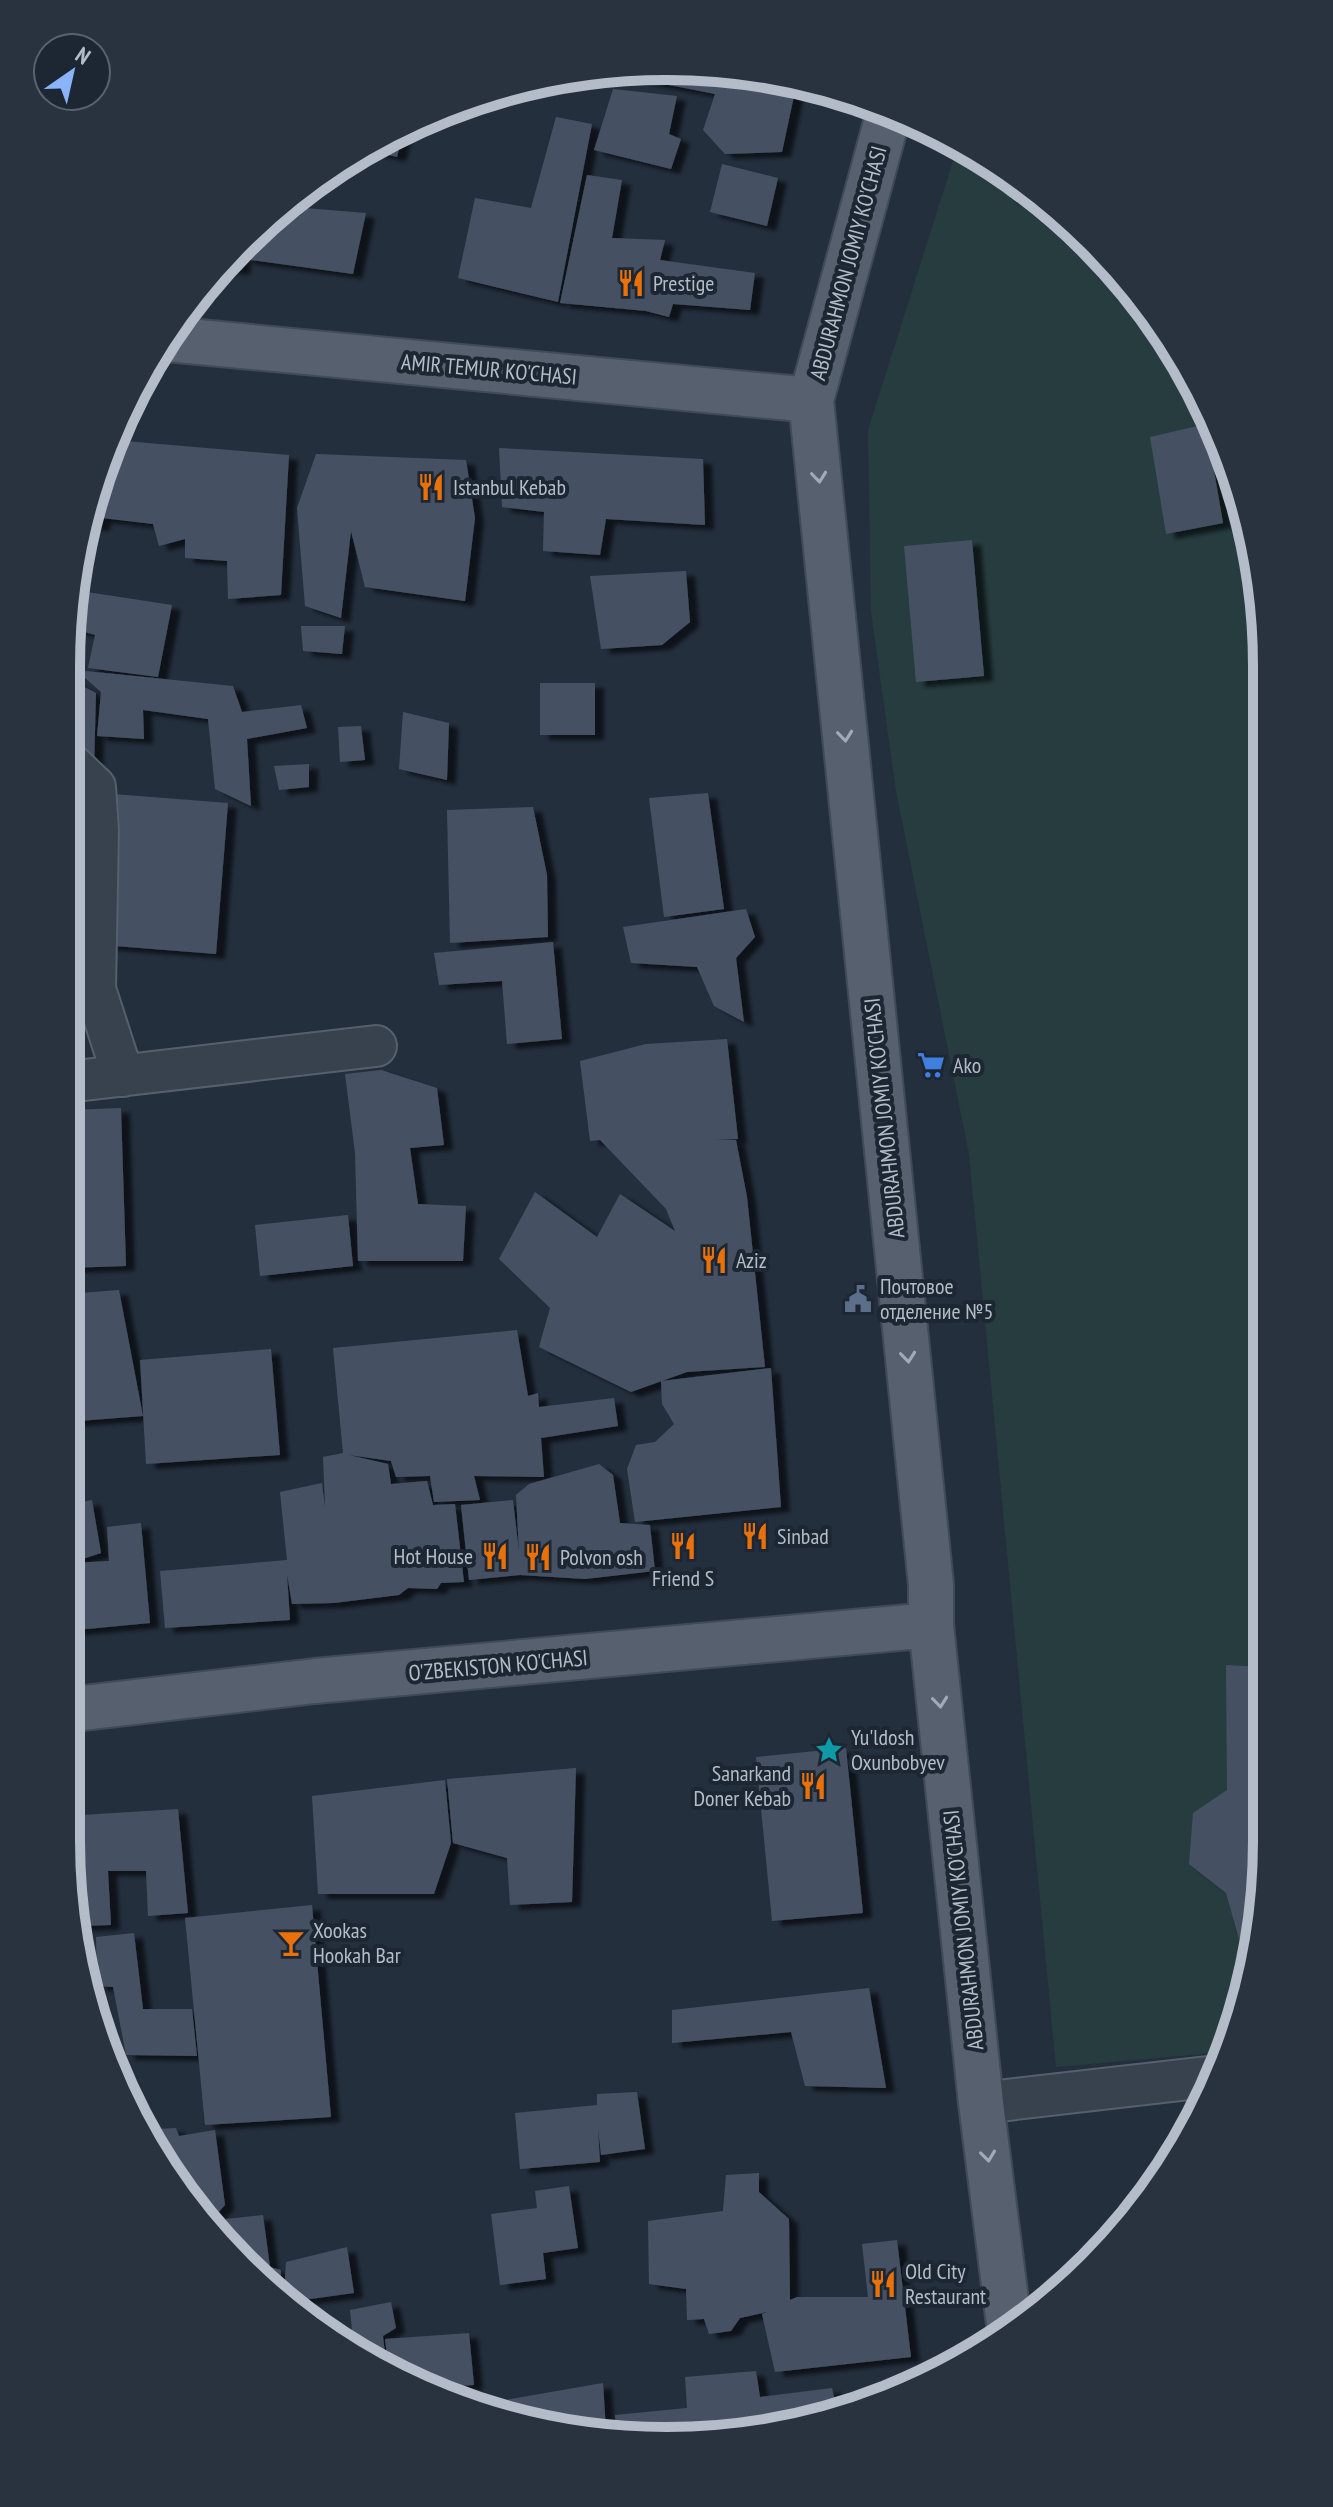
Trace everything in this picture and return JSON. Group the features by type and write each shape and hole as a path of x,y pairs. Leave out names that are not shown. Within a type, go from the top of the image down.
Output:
{"main road":[{"name":"ABDURAHMON JOMIY KO'CHASI","path":"886,123 811,400 981,2103 1008,2317"},
{"name":"AMIR TEMUR KO'CHASI","path":"180,340 811,400"},
{"name":"O'ZBEKISTON KO'CHASI","path":"80,1708 931,1605"}],"lane":[{"path":"80,773 95,787 98,831 95,989 123,1076"},
{"path":"80,1081 376,1046"},
{"path":"981,2103 1203,2078"}],"green space":[{"path":"955,156 1024,201 1053,226 1132,309 1193,407 1222,478 1242,552 1252,628 1253,666 1253,1840 1252,1879 1242,1955 1213,2053 1056,2067 969,1154 896,791 871,612 868,430"}],"building":[{"path":"646,81 705,81 794,94 782,152 725,154 703,130 715,94"},
{"path":"613,89 677,96 669,134 681,139 671,169 594,150"},
{"path":"556,117 592,124 558,302 458,278 475,198 531,208"},
{"path":"400,144 397,157 383,154"},
{"path":"722,164 778,178 767,226 710,212"},
{"path":"587,175 622,180 612,238 665,240 660,260 755,273 750,310 673,304 669,317 646,311 560,303"},
{"path":"1009,190 1024,201 1007,196"},
{"path":"301,208 366,213 353,274 245,259"},
{"path":"1201,425 1210,447 1223,523 1166,534 1150,437"},
{"path":"125,441 289,455 281,595 228,599 227,561 185,558 185,539 159,546 153,524 102,518 101,526 97,526 100,515"},
{"path":"499,448 703,459 705,525 606,519 600,555 543,551 544,512 502,507"},
{"path":"316,454 466,460 475,518 465,601 365,587 351,531 341,618 305,606 297,508"},
{"path":"972,540 984,676 916,682 904,546"},
{"path":"686,571 690,622 662,645 601,649 590,576"},
{"path":"85,592 172,605 158,677 88,668 95,635 81,631"},
{"path":"301,626 345,626 342,654 303,651"},
{"path":"80,670 233,686 242,712 301,705 307,728 247,739 251,806 215,789 208,719 143,710 144,739 97,736 101,692"},
{"path":"540,683 595,683 595,735 540,735"},
{"path":"80,685 96,693 94,770 80,767"},
{"path":"403,712 449,723 447,780 399,769"},
{"path":"361,726 365,760 340,762 338,727"},
{"path":"309,764 309,787 279,790 274,766"},
{"path":"708,793 724,909 664,917 649,798"},
{"path":"113,794 228,803 216,954 102,945"},
{"path":"533,807 547,875 548,937 450,943 447,810"},
{"path":"746,909 755,937 736,958 744,1022 714,1006 697,967 631,963 623,927"},
{"path":"553,942 562,1039 507,1044 502,981 439,985 434,953"},
{"path":"727,1039 738,1139 715,1140 736,1140 747,1197 765,1367 687,1372 631,1392 539,1347 550,1308 499,1259 535,1192 597,1237 620,1194 675,1231 666,1209 600,1140 590,1141 580,1061 646,1044"},
{"path":"381,1070 437,1088 444,1145 410,1148 418,1204 466,1206 463,1261 358,1261 355,1153 345,1074"},
{"path":"121,1108 126,1266 80,1268 80,1110"},
{"path":"348,1215 353,1266 260,1276 255,1225"},
{"path":"119,1290 143,1416 80,1421 80,1293"},
{"path":"517,1330 528,1396 538,1393 539,1407 614,1398 618,1426 541,1438 544,1477 474,1476 480,1500 434,1502 430,1476 396,1477 391,1461 349,1455 388,1464 391,1484 427,1481 433,1505 455,1504 464,1582 441,1583 437,1589 408,1588 399,1595 334,1603 292,1604 287,1574 290,1620 165,1628 160,1571 287,1560 280,1492 322,1483 325,1507 323,1457 343,1453 333,1348"},
{"path":"271,1349 280,1455 146,1464 140,1360"},
{"path":"771,1368 781,1507 635,1522 627,1469 636,1445 655,1442 674,1424 662,1404 661,1381"},
{"path":"599,1464 613,1475 620,1523 650,1525 655,1571 585,1579 520,1575 469,1580 461,1505 513,1500 519,1552 516,1495 529,1484"},
{"path":"92,1500 101,1553 80,1560 80,1502"},
{"path":"141,1523 150,1623 80,1630 80,1562 109,1561 107,1527"},
{"path":"1226,1665 1253,1666 1252,1879 1244,1941 1240,1942 1226,1893 1189,1864 1193,1813 1227,1790"},
{"path":"846,1748 863,1913 772,1921 756,1757"},
{"path":"576,1768 572,1902 510,1905 507,1858 453,1843 447,1779"},
{"path":"445,1780 451,1843 434,1894 318,1894 312,1796"},
{"path":"178,1809 188,1913 148,1916 146,1871 108,1871 111,1925 86,1926 81,1879 80,1815"},
{"path":"312,1905 331,2117 205,2125 185,1918"},
{"path":"134,1933 143,2009 192,2009 197,2056 126,2055 113,1987 99,1986 96,1937"},
{"path":"869,1988 886,2088 805,2086 791,2032 672,2043 672,2010"},
{"path":"637,2092 645,2149 601,2155 598,2128 600,2162 520,2169 515,2113 597,2105 597,2094"},
{"path":"176,2128 179,2136 215,2130 225,2205 216,2215 179,2166 175,2151 170,2151 156,2129"},
{"path":"759,2173 759,2192 789,2219 790,2300 797,2297 868,2297 862,2244 897,2240 911,2357 775,2372 762,2314 767,2312 740,2318 731,2331 709,2334 704,2319 687,2320 686,2289 649,2284 648,2221 723,2211 726,2175"},
{"path":"569,2186 578,2248 543,2253 546,2279 500,2285 491,2214 537,2208 535,2191"},
{"path":"263,2215 270,2267 281,2270 280,2281 227,2228 226,2219"},
{"path":"347,2247 354,2293 303,2301 285,2285 286,2262"},
{"path":"391,2302 396,2328 383,2336 385,2355 353,2335 350,2310"},
{"path":"469,2333 474,2385 453,2386 407,2367 387,2356 385,2339"},
{"path":"756,2371 760,2397 832,2388 834,2397 857,2395 781,2416 743,2422 666,2427 616,2425 615,2415 687,2408 685,2377"},
{"path":"603,2383 606,2424 552,2416 506,2404 505,2400"}],"place":[{"name":"Prestige","path":"631,283"},
{"name":"Istanbul Kebab","path":"431,487"},
{"name":"Ako","path":"931,1065"},
{"name":"Aziz","path":"714,1260"},
{"name":"Почтовое отделение №5","path":"858,1299"},
{"name":"Sinbad","path":"755,1536"},
{"name":"Friend S","path":"683,1546"},
{"name":"Hot House","path":"495,1556"},
{"name":"Polvon osh","path":"538,1557"},
{"name":"Yu'ldosh Oxunbobyev","path":"829,1750"},
{"name":"Sanarkand Doner Kebab","path":"813,1786"},
{"name":"Xookas Hookah Bar","path":"291,1943"},
{"name":"Old City Restaurant","path":"883,2284"}]}
